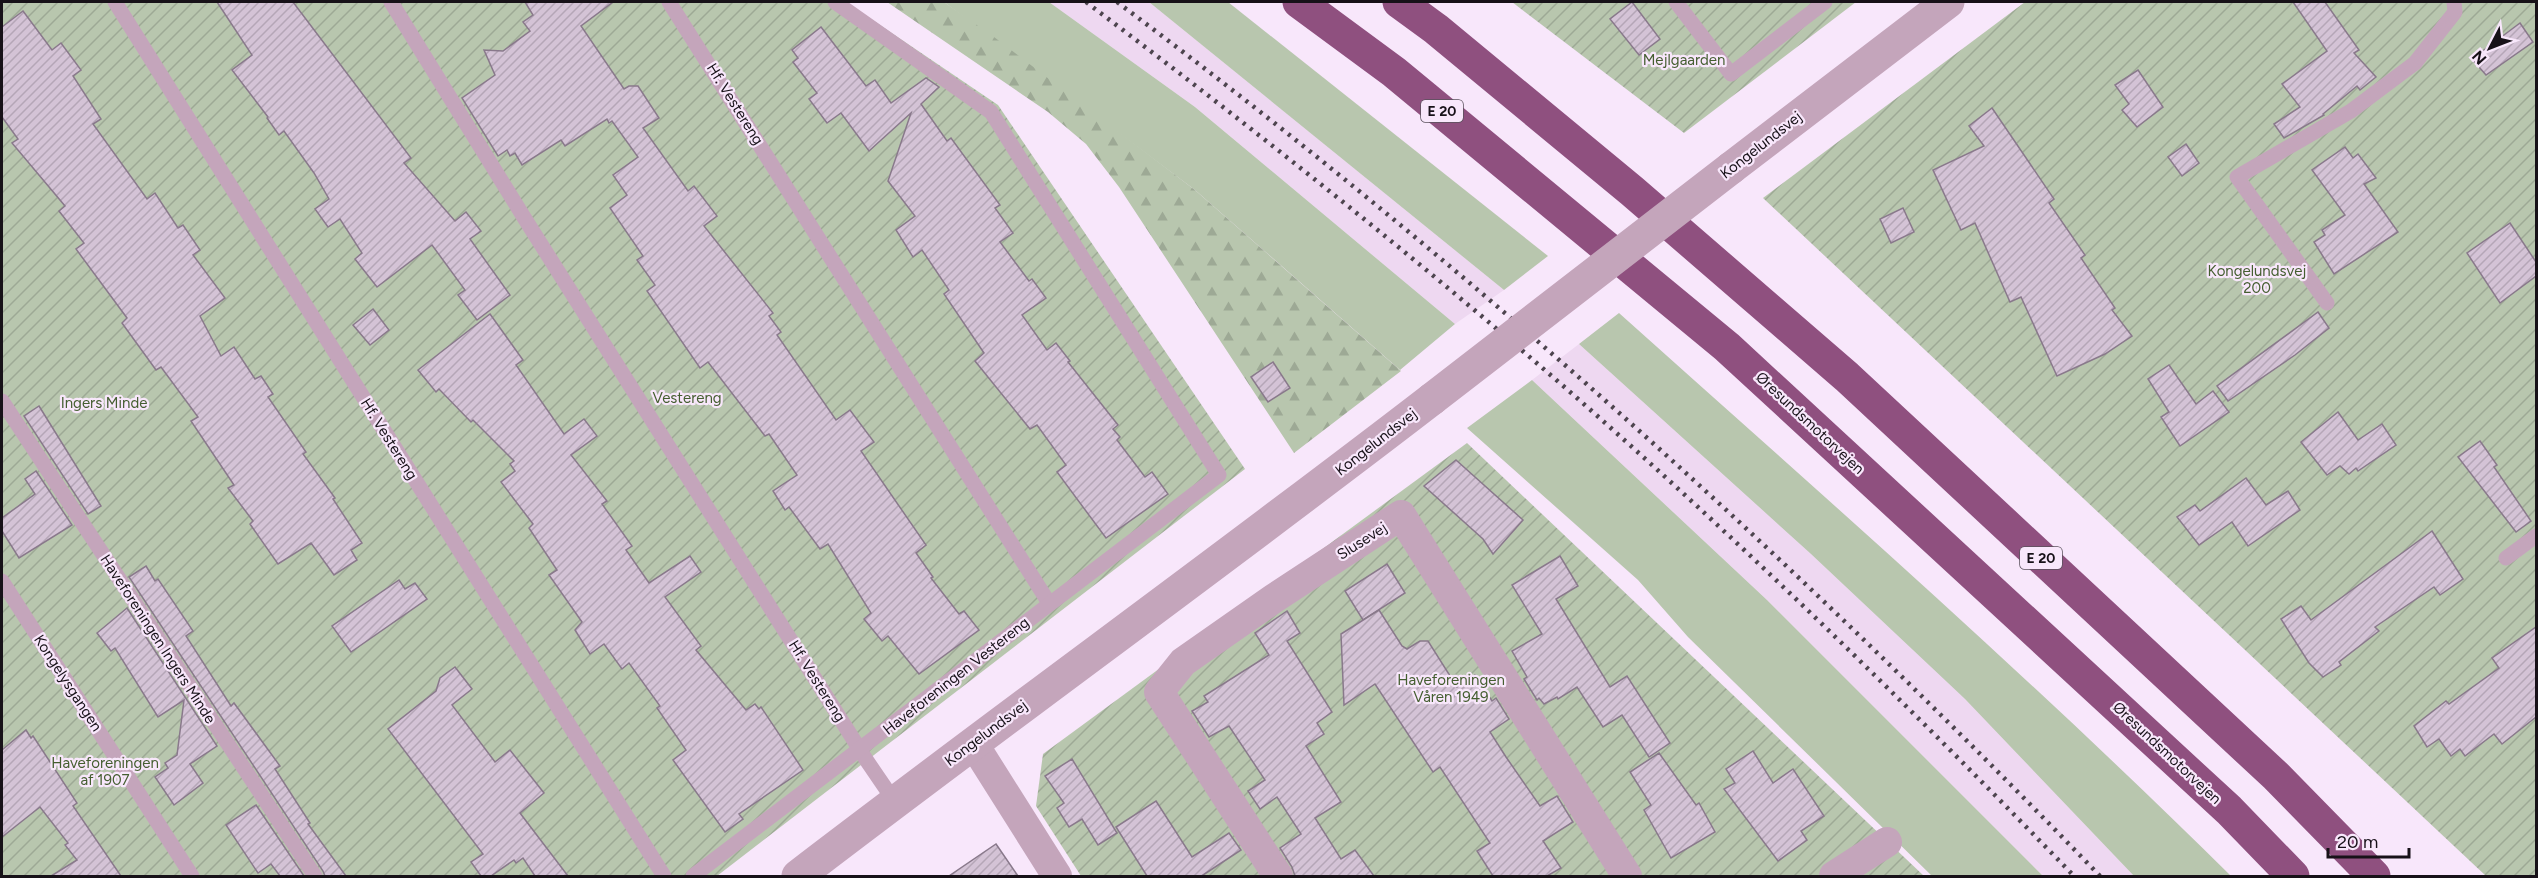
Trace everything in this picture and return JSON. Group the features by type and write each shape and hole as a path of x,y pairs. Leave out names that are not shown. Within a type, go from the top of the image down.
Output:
{"highway":[{"name":"Øresundsmotorvejen","path":"1299,2 1394,72 1727,347 2229,810 2294,876"},
{"name":"E 20","path":"1399,2 1436,29 1632,191 1847,377 2276,776 2374,876"}],"street":[{"name":"Kongelundsvej","path":"798,876 973,743 1302,500 1948,2"},
{"name":"Slusevej","path":"1278,876 1159,692 1183,662 1273,599 1401,515 1627,876"},
{"path":"973,743 1057,876"},
{"path":"1834,876 1887,842"}],"lane":[{"name":"Hf. Vestereng","path":"115,2 664,876"},
{"name":"Hf. Vestereng","path":"391,2 525,219 895,802"},
{"name":"Hf. Vestereng","path":"669,2 1049,603"},
{"name":"Haveforeningen Vestereng","path":"693,876 1219,475 991,112 835,2"},
{"path":"1676,2 1731,74 1825,2"},
{"path":"2327,303 2237,177 2351,111 2415,63 2455,12 2454,2"},
{"name":"Haveforeningen Ingers Minde","path":"2,401 315,876"},
{"path":"2506,558 2536,536"},
{"name":"Kongelysgangen","path":"2,581 7,600 192,876"}],"shaded area":[{"path":"1049,2 1149,2 1504,290 1455,324 1195,107"},
{"path":"1579,344 1811,554 1965,699 2134,876 2043,876 1767,600 1532,380"}],"green space":[{"name":"Vestereng","path":"2,2 846,2 998,105 1245,469 717,876 2,876"},
{"path":"887,2 944,2 994,37 1195,190 1401,371 1294,453 1119,187 1086,144 1048,112"},
{"path":"944,2 1049,2 1195,107 1455,324 1400,370 1195,190"},
{"path":"1149,2 1228,2 1548,256 1504,290"},
{"name":"Mejlgaarden","path":"1512,2 1856,2 1684,133"},
{"name":"Kongelundsvej 200","path":"2025,2 2536,2 2536,876 2486,876 1763,198"},
{"path":"1619,313 2005,661 2157,803 2231,876 2134,876 1965,699 1811,554 1579,344"},
{"path":"1532,380 1767,600 2043,876 1932,876 1688,637 1638,580 1467,428"},
{"name":"Haveforeningen Våren 1949","path":"1467,443 1924,876 1081,876 1036,806 1043,754"}],"building":[{"path":"217,2 293,2 411,158 404,163 455,221 466,212 481,231 470,239 510,295 477,320 458,295 465,290 432,245 377,287 355,259 362,253 340,219 328,227 315,209 329,199 314,173 284,131 279,135 232,70 252,55"},
{"path":"525,2 613,2 581,26 624,89 629,86 638,86 659,118 643,128 688,191 694,186 717,216 704,226 773,313 769,316 781,332 777,335 836,420 850,410 874,442 861,451 926,545 916,553 933,577 931,578 959,614 964,611 979,630 919,674 888,636 882,641 864,619 871,613 828,544 820,549 789,507 785,510 773,491 797,475 769,434 765,436 708,362 700,368 647,291 655,285 637,260 643,256 610,208 627,195 613,175 638,157 612,121 609,123 607,119 565,146 561,140 522,165 515,153 510,156 507,150 498,156 462,98 495,75 484,50 503,51 530,31 523,22 533,15"},
{"path":"1632,2 1660,39 1639,55 1610,19"},
{"path":"2293,2 2325,2 2359,50 2354,53 2376,77 2360,90 2357,86 2324,115 2284,138 2274,124 2300,107 2282,84 2327,51"},
{"path":"23,11 52,50 61,43 81,70 73,76 101,119 93,124 147,199 155,193 178,228 183,225 200,250 193,255 225,298 200,316 221,356 234,347 255,379 261,376 273,394 268,397 306,452 303,454 335,498 333,499 362,543 351,550 357,560 334,575 311,543 278,564 250,524 253,521 228,488 234,485 191,421 198,417 161,367 156,370 122,323 127,318 76,249 84,243 59,211 65,206 12,143 18,139 2,117 2,27"},
{"path":"2520,23 2533,42 2486,75 2472,59"},
{"path":"821,27 866,86 875,80 891,103 926,78 939,87 921,104 947,141 951,138 1000,205 995,208 1013,233 1000,242 1029,281 1032,279 1046,298 1022,315 1047,350 1056,343 1070,361 1068,362 1118,425 1113,429 1120,437 1117,440 1145,477 1152,472 1168,494 1106,538 1057,472 1066,465 1037,425 1030,429 975,361 984,353 944,294 949,290 922,250 913,257 896,230 915,216 888,181 911,113 869,151 841,113 827,123 809,99 817,93 793,62 798,58 792,50"},
{"path":"2138,70 2163,107 2137,127 2122,110 2129,104 2115,85"},
{"path":"1992,108 2054,199 2049,203 2085,255 2081,258 2115,308 2112,310 2132,336 2105,354 2057,376 2021,297 2010,302 1975,223 1961,230 1933,170 1984,146 1969,126"},
{"path":"2186,144 2199,163 2182,176 2168,157"},
{"path":"2345,147 2353,158 2358,154 2376,178 2364,184 2398,232 2334,274 2314,242 2325,235 2322,230 2345,215 2312,170"},
{"path":"1903,208 1914,232 1891,243 1880,219"},
{"path":"2510,223 2536,262 2536,276 2500,303 2467,253"},
{"path":"373,309 389,330 370,345 353,325"},
{"path":"2318,312 2329,328 2295,355 2228,401 2217,386"},
{"path":"490,314 523,360 516,365 564,434 584,419 597,436 571,455 607,501 602,504 632,546 626,550 649,583 690,556 701,572 665,597 701,646 696,650 746,710 755,704 759,709 761,707 803,770 739,814 743,819 725,832 673,760 686,750 657,708 660,706 629,663 622,669 604,644 590,654 575,630 582,622 549,575 557,570 529,528 533,524 501,482 515,471 510,464 514,461 439,389 436,392 418,370"},
{"path":"1273,362 1290,388 1268,402 1251,377"},
{"path":"2169,365 2196,404 2213,391 2229,412 2180,446 2161,417 2169,412 2148,379"},
{"path":"39,406 101,506 88,514 24,416"},
{"path":"2338,412 2358,440 2382,424 2396,445 2358,471 2356,468 2349,474 2340,466 2327,475 2301,442"},
{"path":"2480,441 2497,465 2494,467 2531,521 2516,532 2458,457"},
{"path":"1456,460 1523,520 1493,554 1483,539 1424,486"},
{"path":"36,471 72,525 19,558 2,531 2,518 35,494 25,479"},
{"path":"2246,478 2266,505 2288,491 2300,510 2248,546 2232,522 2199,545 2177,517 2195,505 2200,511"},
{"path":"2432,531 2463,579 2440,595 2434,587 2375,627 2379,631 2339,662 2341,665 2323,677 2309,663 2281,619 2301,606 2311,620"},
{"path":"1560,556 1578,586 1556,599 1610,687 1627,676 1670,743 1649,757 1622,715 1603,727 1577,687 1558,699 1557,697 1544,704 1539,698 1537,700 1524,679 1527,677 1512,651 1542,634 1512,585"},
{"path":"1387,564 1405,593 1363,620 1345,591"},
{"path":"146,566 155,581 158,579 193,631 186,636 231,706 234,703 280,766 275,769 310,823 308,824 346,876 325,876 129,577"},
{"path":"399,580 405,589 415,583 427,599 351,652 332,626"},
{"path":"127,608 217,746 190,764 203,783 174,805 155,777 168,768 165,763 177,755 184,700 158,717 115,648 111,651 97,633"},
{"path":"1379,610 1402,646 1407,649 1420,641 1428,641 1457,687 1475,675 1492,701 1496,698 1509,719 1490,732 1540,806 1557,796 1573,822 1543,841 1561,868 1547,876 1493,876 1477,851 1490,843 1440,767 1433,772 1375,684 1344,705 1341,634"},
{"path":"1287,611 1300,633 1287,641 1332,712 1317,723 1324,734 1306,746 1341,802 1315,818 1341,859 1355,850 1374,876 1295,876 1280,848 1301,834 1277,797 1260,809 1248,791 1265,780 1229,726 1209,737 1192,711 1208,702 1204,696 1269,655 1255,633"},
{"path":"2536,627 2536,717 2502,744 2494,734 2465,756 2460,749 2451,756 2439,739 2427,747 2414,726 2446,701 2449,704 2499,668 2492,658"},
{"path":"455,667 472,689 452,705 495,762 510,750 544,793 520,813 568,876 535,876 523,858 516,863 514,860 491,876 481,876 471,862 483,854 388,729 436,691 440,678"},
{"path":"26,730 31,738 33,736 77,803 73,806 121,876 51,876 77,860 65,845 68,843 40,807 2,837 2,750"},
{"path":"1753,751 1773,783 1793,769 1824,816 1801,831 1807,840 1778,861 1724,789 1735,783 1726,769"},
{"path":"1659,753 1696,805 1699,803 1715,832 1671,858 1644,810 1651,805 1630,772"},
{"path":"1072,759 1117,833 1098,845 1082,819 1069,827 1057,808 1064,803 1045,776"},
{"path":"1156,801 1192,857 1229,833 1241,850 1203,875 1205,876 1147,876 1116,827"},
{"path":"256,805 304,876 280,876 271,864 258,873 226,825"},
{"path":"996,844 1018,876 949,876"}],"railway":[{"path":"1086,2 1335,195 1577,398 1830,632 2074,876"},
{"path":"1117,2 1248,102 1376,205 1626,419 1867,643 2100,876"}],"park label":[{"name":"Ingers Minde","path":"104,403"},
{"name":"Haveforeningen af 1907","path":"105,772"}]}
